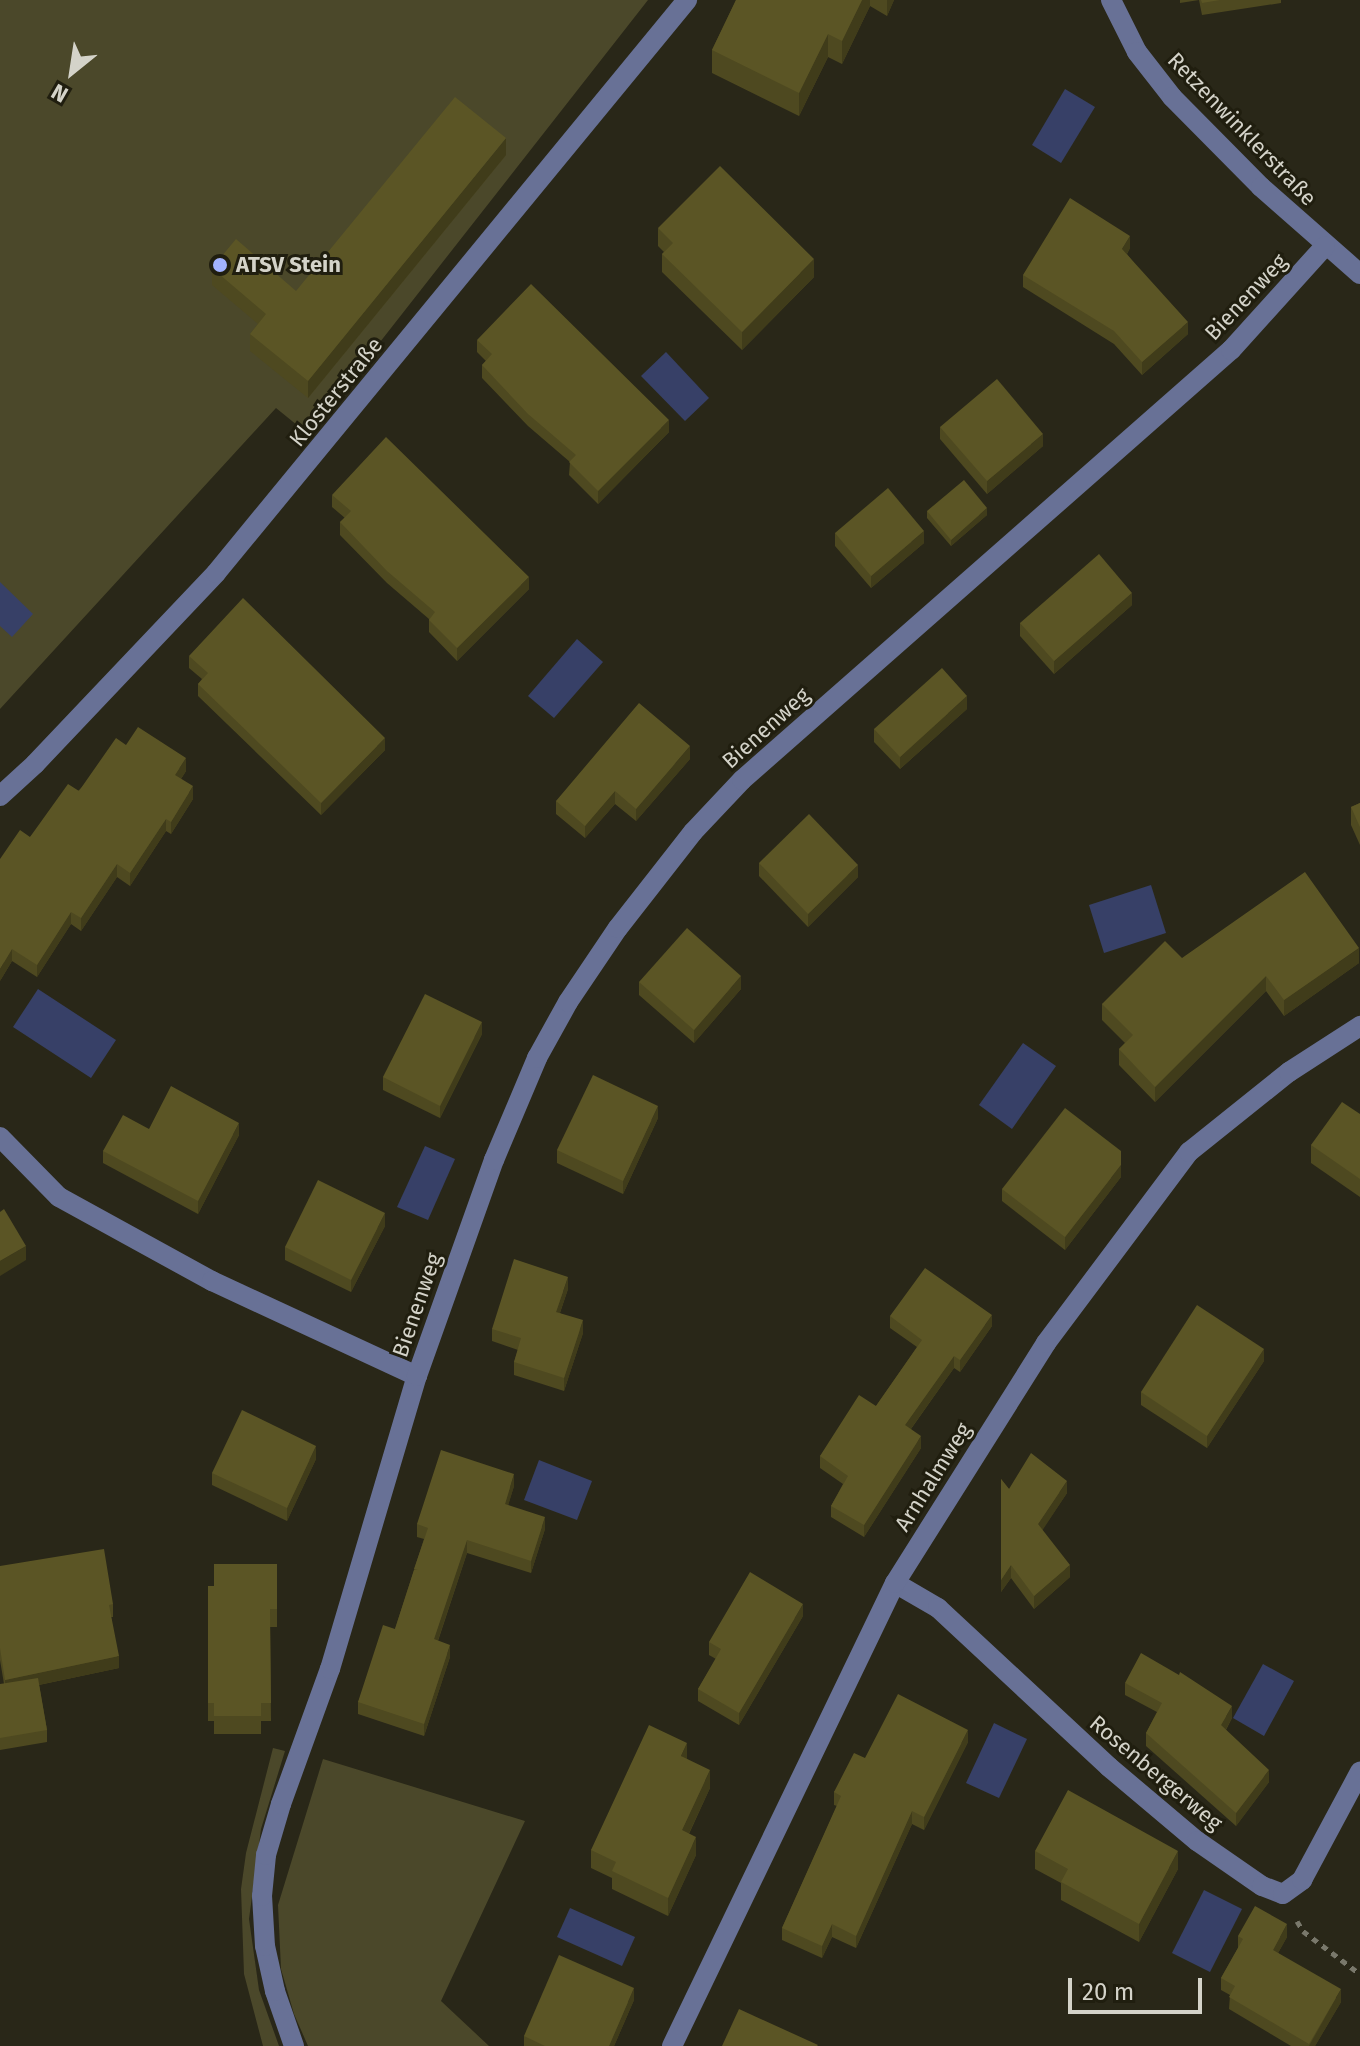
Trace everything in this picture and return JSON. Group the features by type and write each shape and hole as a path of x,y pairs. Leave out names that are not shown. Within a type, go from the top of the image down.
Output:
{"street":[{"name":"Klosterstraße","path":"0,796 35,764 216,573 687,0"},
{"name":"Retzenwinklerstraße","path":"1111,0 1137,52 1172,97 1325,246 1360,274"},
{"name":"Bienenweg","path":"294,2046 275,1991 265,1946 262,1896 266,1855 281,1804 330,1669 417,1376 494,1160 537,1058 568,1002 601,952 693,832 742,780 1231,350 1325,246"},
{"name":"Arnhalmweg","path":"672,2046 895,1583 1046,1343 1189,1152 1289,1072 1360,1026"},
{"name":"Bienenweg","path":"0,1137 59,1197 212,1281 417,1376"},
{"name":"Rosenbergerweg","path":"895,1583 938,1608 1050,1715 1197,1841 1262,1886 1283,1894"},
{"path":"1283,1894 1302,1880 1360,1772"}],"path":[{"path":"1283,1894 1303,1931 1360,1974"}],"shaded area":[{"name":"ATSV Stein","path":"0,0 648,0 308,434 276,408 0,709"},
{"path":"273,1748 285,1751 261,1829 249,1919 259,1990 279,2046 263,2046 244,1974 241,1889 246,1853"},
{"path":"323,1759 525,1821 441,2001 489,2046 308,2046 294,2014 281,1969 278,1905"}],"water":[{"path":"1065,89 1095,107 1061,163 1032,145"},
{"path":"666,352 709,398 685,421 641,376"},
{"path":"0,582 33,614 12,637 0,626"},
{"path":"577,639 603,662 554,718 528,696"},
{"path":"1151,885 1166,933 1104,953 1089,905"},
{"path":"38,989 116,1040 91,1078 13,1027"},
{"path":"1023,1043 1056,1066 1012,1129 979,1105"},
{"path":"425,1146 455,1159 428,1220 397,1207"},
{"path":"539,1460 592,1481 577,1520 524,1500"},
{"path":"1263,1664 1294,1681 1264,1736 1233,1718"},
{"path":"994,1723 1027,1739 999,1798 966,1783"},
{"path":"1204,1890 1242,1909 1210,1972 1172,1953"},
{"path":"570,1908 635,1937 622,1966 557,1937"}],"building":[{"path":"736,0 862,0 842,41 828,34 799,93 712,50"},
{"path":"455,97 506,138 308,381 250,334 266,314 212,268 236,239 296,291"},
{"path":"720,166 814,259 742,332 662,254 673,243 658,228"},
{"path":"1070,198 1130,236 1122,249 1188,322 1142,362 1114,331 1023,275"},
{"path":"531,284 669,420 598,491 569,462 576,455 528,414 482,365 492,354 477,340"},
{"path":"997,379 1043,434 987,481 940,427"},
{"path":"386,437 529,577 457,648 429,620 435,612 387,571 340,522 351,511 332,495"},
{"path":"964,480 987,508 951,540 927,511"},
{"path":"888,488 924,531 871,576 835,533"},
{"path":"1099,554 1132,593 1054,661 1020,623"},
{"path":"243,598 385,738 321,803 198,684 208,673 189,656"},
{"path":"942,668 967,696 900,757 874,729"},
{"path":"639,703 690,746 636,809 615,791 585,826 556,801"},
{"path":"138,727 186,758 175,775 193,786 171,822 166,819 130,873 117,864 81,918 71,912 37,965 12,949 0,969 0,859 20,830 30,837 68,784 79,791 116,738 126,745"},
{"path":"1360,803 1360,827 1351,807"},
{"path":"809,814 858,865 808,914 759,863"},
{"path":"1305,872 1359,948 1284,1000 1266,976 1155,1087 1119,1049 1133,1035 1102,1004 1165,941 1182,958"},
{"path":"687,928 741,976 694,1030 639,982"},
{"path":"425,994 482,1022 440,1106 383,1077"},
{"path":"593,1075 658,1106 623,1181 557,1150"},
{"path":"171,1086 239,1123 198,1201 103,1151 123,1115 149,1129"},
{"path":"1342,1102 1360,1114 1360,1179 1311,1145"},
{"path":"1065,1108 1121,1151 1121,1165 1065,1237 1002,1189"},
{"path":"318,1180 385,1213 351,1280 285,1247"},
{"path":"4,1209 26,1246 0,1261 0,1212"},
{"path":"514,1259 568,1277 556,1312 583,1320 564,1378 514,1362 521,1338 492,1329"},
{"path":"925,1268 992,1315 960,1360 954,1356 905,1425 921,1436 864,1525 831,1506 848,1476 820,1456 859,1395 876,1406 922,1340 890,1316"},
{"path":"1197,1305 1264,1349 1207,1436 1141,1392"},
{"path":"242,1410 316,1446 287,1508 212,1473"},
{"path":"441,1450 514,1474 505,1504 545,1517 531,1561 467,1540 434,1639 450,1645 424,1724 358,1702 383,1625 395,1629 414,1570 418,1570 414,1569 428,1528 417,1524"},
{"path":"1031,1453 1067,1481 1038,1524 1070,1565 1034,1596 1011,1565 1001,1580 1001,1479 1009,1489"},
{"path":"104,1549 113,1604 109,1605 119,1656 5,1680 0,1648 0,1566"},
{"path":"214,1564 277,1564 277,1609 270,1609 271,1703 261,1703 261,1716 214,1716 214,1703 208,1703 208,1586 214,1586"},
{"path":"750,1572 803,1604 739,1713 698,1689 721,1649 709,1642"},
{"path":"1141,1653 1179,1675 1180,1672 1232,1706 1221,1725 1269,1770 1236,1813 1146,1733 1162,1703 1125,1683"},
{"path":"38,1678 47,1730 0,1738 0,1684"},
{"path":"898,1694 968,1730 924,1817 912,1811 856,1936 832,1924 822,1946 782,1928 841,1796 834,1792 854,1753 865,1758"},
{"path":"649,1725 687,1743 681,1756 710,1770 682,1830 696,1837 668,1898 612,1871 616,1862 591,1850"},
{"path":"1068,1790 1178,1851 1139,1924 1061,1882 1068,1869 1035,1851"},
{"path":"1255,1906 1287,1924 1273,1950 1341,1989 1309,2044 1229,1997 1235,1986 1221,1978 1243,1939 1238,1936"},
{"path":"559,1955 634,1988 609,2046 545,2046 524,2036"},
{"path":"739,2009 818,2045 722,2046"}],"place":[{"name":"ATSV Stein","path":"220,265"}]}
